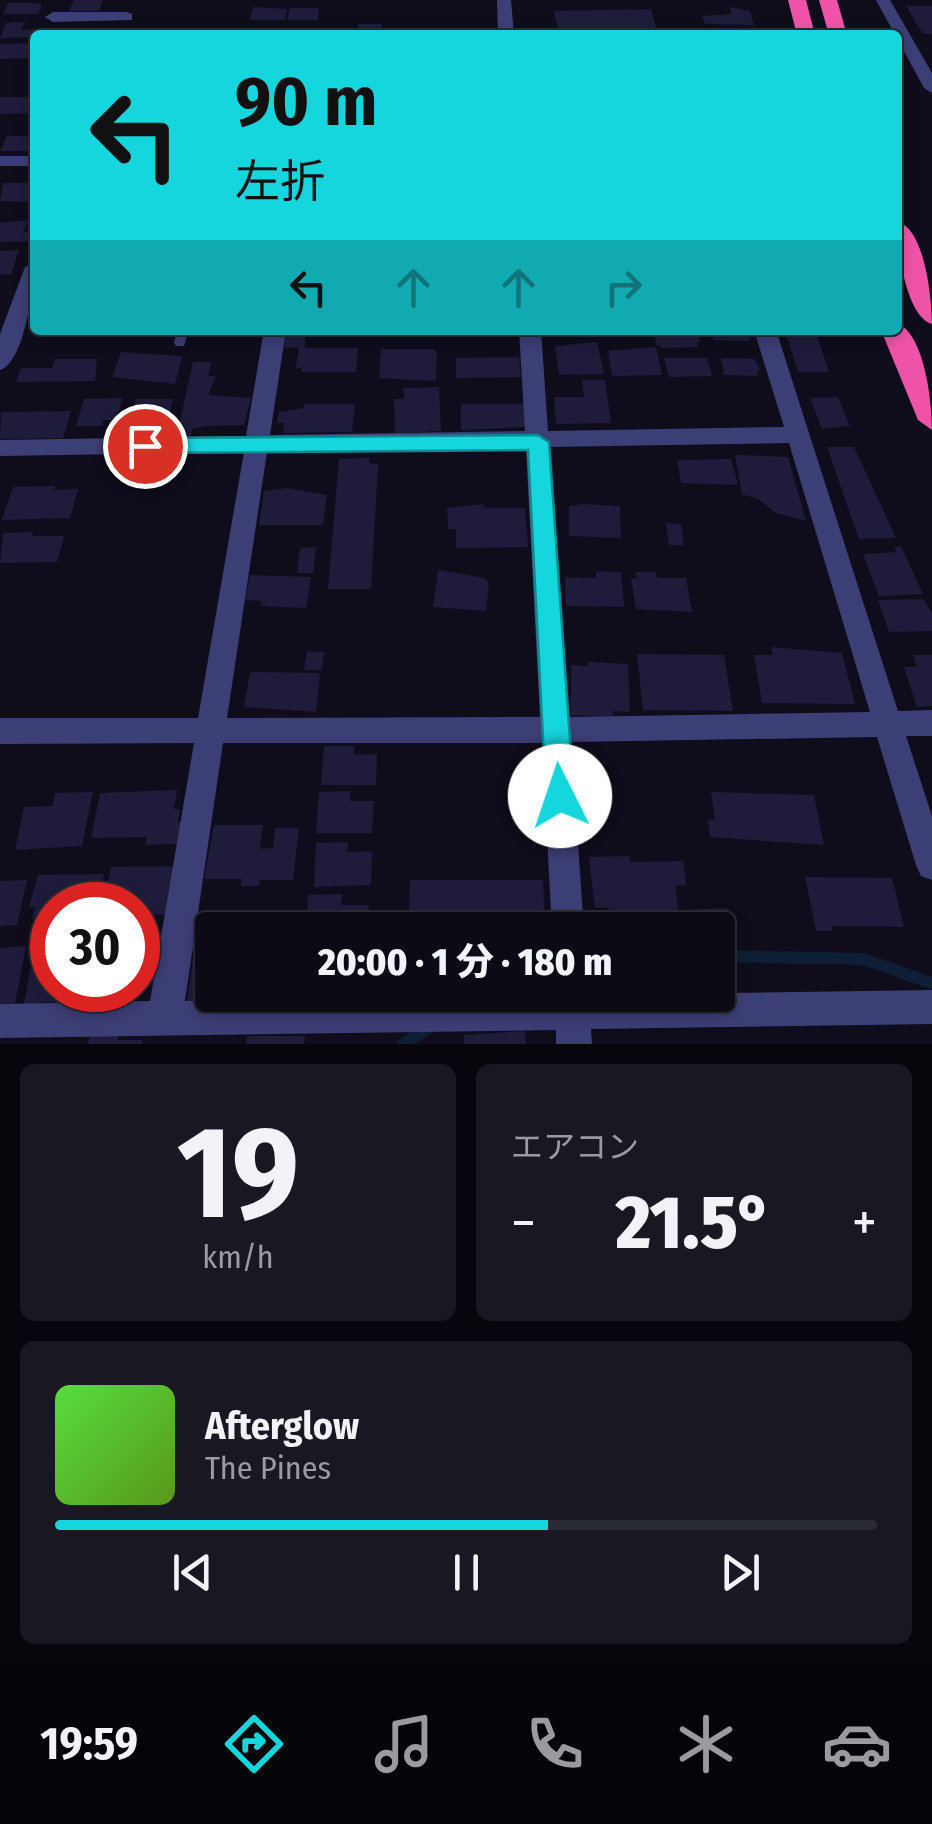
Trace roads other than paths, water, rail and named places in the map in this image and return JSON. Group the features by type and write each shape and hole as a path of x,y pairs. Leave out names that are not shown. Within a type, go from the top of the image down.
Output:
{"highway":[{"path":"797,0 805,30"},
{"path":"828,0 837,30"},
{"path":"902,239 932,316"},
{"path":"896,335 932,420"}],"street":[{"path":"123,30 133,0"},
{"path":"504,0 506,30"},
{"path":"883,0 897,30"},
{"path":"53,17 127,17"},
{"path":"902,42 932,42"},
{"path":"902,42 932,88"},
{"path":"0,161 30,160"},
{"path":"0,285 30,280"},
{"path":"0,363 30,287"},
{"path":"166,1016 274,335"},
{"path":"530,335 567,912"},
{"path":"767,335 932,865"},
{"path":"0,448 798,435"},
{"path":"0,732 555,730 932,723"},
{"path":"0,1021 166,1016 573,1017 932,1007"}],"waterway":[{"path":"735,956 863,959 932,983"},
{"path":"403,1044 432,1026"}]}
